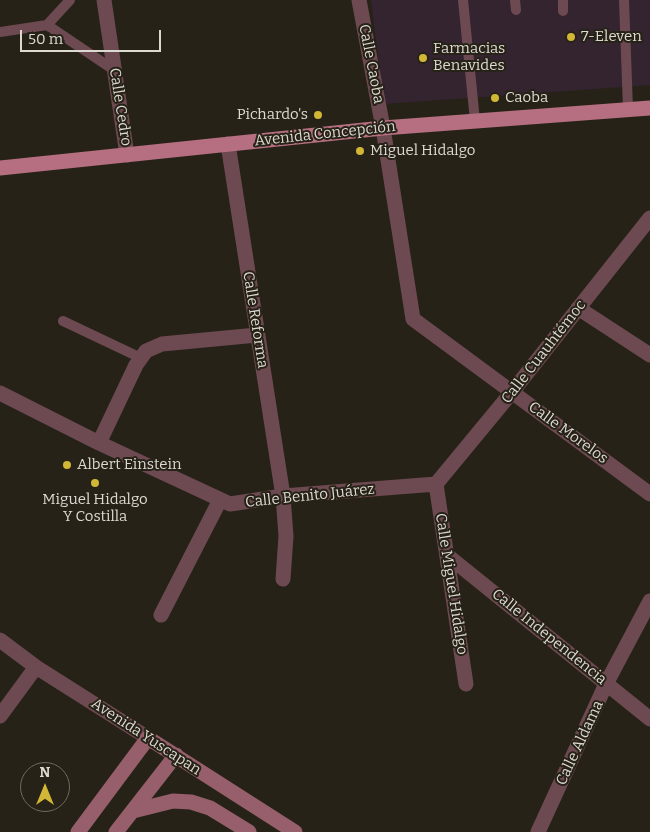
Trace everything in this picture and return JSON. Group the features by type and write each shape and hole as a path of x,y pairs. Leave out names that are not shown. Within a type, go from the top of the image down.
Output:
{"main road":[{"name":"Avenida Concepción","path":"0,168 383,128 650,108"}],"street":[{"name":"Calle Cedro","path":"104,0 127,155"},
{"name":"Calle Caoba","path":"359,0 383,128"},
{"name":"Calle Morelos","path":"383,128 414,319 650,494"},
{"name":"Calle Reforma","path":"228,144 283,496 286,536 283,579"},
{"name":"Calle Cuauhtémoc","path":"436,484 512,392 650,218"},
{"path":"578,308 650,355"},
{"path":"99,443 146,351 162,344 257,335"},
{"name":"Calle Benito Juárez","path":"0,393 99,443 230,504 283,496 436,484"},
{"name":"Calle Miguel Hidalgo","path":"436,484 466,684"},
{"path":"160,615 220,500"},
{"name":"Calle Independencia","path":"448,556 650,719"},
{"name":"Calle Aldama","path":"538,832 606,684 650,600"},
{"name":"Avenida Yuscapan","path":"0,640 36,667 294,832"},
{"path":"0,716 36,667"},
{"path":"78,832 148,738"},
{"path":"116,832 176,756"},
{"path":"133,811 173,801 191,802 210,808 249,832"}],"lane":[{"path":"0,32 47,25 70,0"},
{"path":"463,0 475,121"},
{"path":"624,0 628,109"},
{"path":"47,25 114,70"},
{"path":"63,321 141,358"}],"shaded area":[{"path":"371,0 650,0 650,85 384,104"}],"place":[{"name":"7-Eleven","path":"571,37"},
{"name":"Farmacias Benavides","path":"423,58"},
{"name":"Caoba","path":"495,98"},
{"name":"Pichardo's","path":"318,115"},
{"name":"Miguel Hidalgo","path":"360,151"},
{"name":"Albert Einstein","path":"67,465"},
{"name":"Miguel Hidalgo Y Costilla","path":"95,483"}]}
